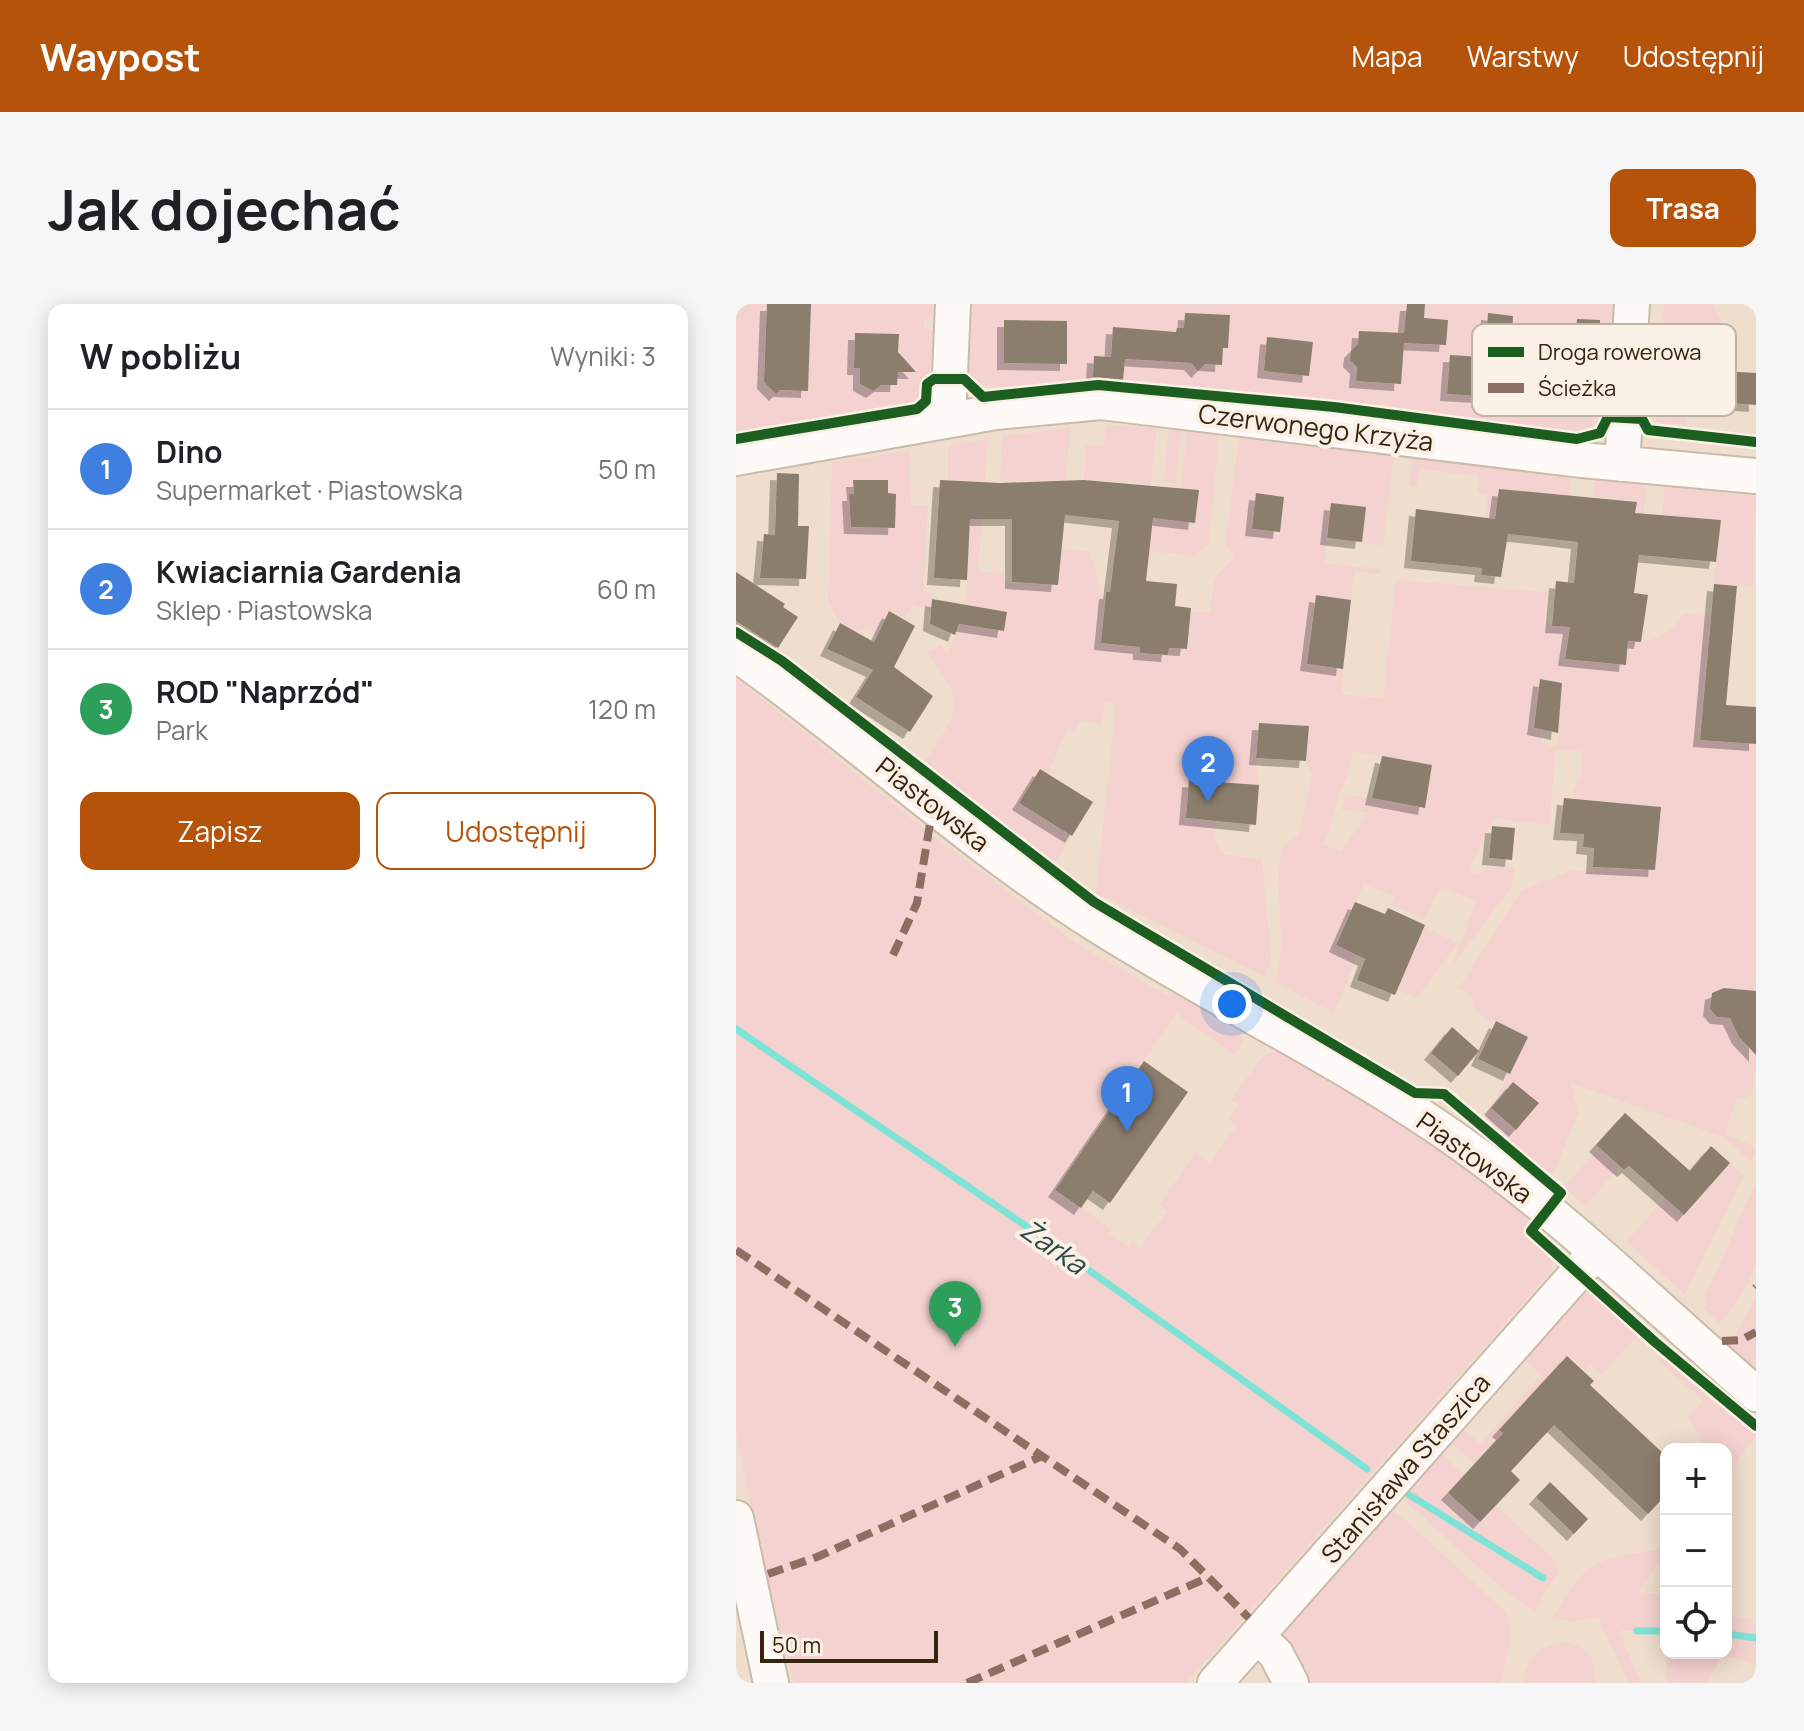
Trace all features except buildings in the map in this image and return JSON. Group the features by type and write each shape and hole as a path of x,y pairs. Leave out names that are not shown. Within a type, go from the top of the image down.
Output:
{"street":[{"path":"948,420 953,304"},
{"path":"1631,324 1632,304"},
{"name":"Czerwonego Krzyża","path":"736,458 948,420 1101,402 1622,464 1756,476"},
{"path":"1622,464 1625,416"},
{"name":"Piastowska","path":"736,654 819,713 946,816 1084,917 1394,1098 1509,1179 1756,1394"},
{"name":"Stanisława Staszica","path":"1215,1683 1595,1253"},
{"path":"736,1518 771,1683"},
{"path":"1257,1636 1276,1654 1291,1683"}],"shaded area":[{"path":"736,304 935,304 934,319 924,319 924,329 933,330 930,378 923,384 922,400 736,433"},
{"path":"971,304 1614,304 1613,324 1472,324 1472,416 1606,416 1583,434 1435,414 1144,385 1087,381 1002,390 989,383 983,389 974,379 966,378"},
{"path":"1664,304 1713,304 1722,322 1721,324 1663,324"},
{"path":"1656,416 1686,416 1686,425 1656,422"},
{"path":"1106,425 1157,427 1147,517 1195,523 1199,490 1181,487 1187,430 1219,433 1209,543 1195,556 1132,549 1139,482 1084,480 1086,445 1104,445"},
{"path":"1070,428 1066,481 1000,481 1002,436"},
{"path":"1169,429 1181,429 1176,484 1163,482"},
{"path":"1239,435 1394,455 1383,545 1327,539 1324,563 1380,569 1380,574 1354,571 1351,600 1316,595 1307,664 1343,669 1341,694 1383,699 1396,580 1546,592 1544,624 1570,627 1566,659 1625,665 1628,641 1646,641 1661,636 1684,613 1710,617 1700,740 1756,744 1756,1069 1751,1096 1736,1100 1725,1134 1754,1146 1756,1154 1750,1162 1724,1137 1570,1083 1579,1111 1552,1177 1485,1120 1528,1037 1476,1013 1472,997 1459,988 1521,891 1572,870 1595,872 1595,867 1635,871 1661,807 1574,799 1572,791 1581,777 1581,751 1556,749 1549,825 1493,818 1468,871 1479,875 1488,866 1515,868 1512,886 1452,967 1476,900 1440,887 1425,919 1391,905 1394,896 1364,884 1336,944 1358,955 1334,1013 1275,982 1281,948 1280,861 1284,844 1298,836 1312,777 1306,761 1309,726 1259,723 1256,758 1259,785 1189,780 1186,818 1217,821 1215,839 1221,854 1262,860 1271,957 1265,977 1096,893 1116,703 1105,702 1102,724 1078,721 1076,732 1067,730 1048,774 1040,769 1019,802 1072,836 1054,864 924,762 945,730 954,707 948,684 927,652 941,645 948,654 959,624 913,604 905,618 889,611 879,631 905,645 903,654 880,644 871,627 856,632 840,623 828,602 832,462 909,451 911,505 928,506 923,592 932,593 932,600 966,602 973,482 948,480 948,446 988,439 978,571 1004,573 1004,582 1058,585 1062,549 1090,551 1105,606 1146,581 1140,653 1168,655 1169,648 1186,649 1190,612 1210,612 1214,579 1234,558 1226,544","holes":["1540,679 1562,684 1556,748 1541,741 1541,729 1534,728","1353,751 1382,756 1373,798 1345,795 1342,810 1368,813 1341,851 1323,845"]},
{"path":"1413,458 1571,476 1569,497 1499,489 1493,533 1484,531 1488,494 1477,493 1479,476 1419,469 1417,486 1409,486"},
{"path":"1596,478 1647,483 1638,561 1628,560 1636,502 1593,496"},
{"path":"1665,485 1756,496 1753,587 1714,584 1721,520 1662,515"},
{"path":"736,678 940,841 1080,946 1170,997 1175,990 1235,1024 1243,1041 1234,1055 1176,1013 1055,1189 1111,1229 1109,1233 1129,1247 1133,1243 1140,1248 1167,1211 1159,1205 1195,1153 1210,1163 1237,1125 1229,1119 1239,1105 1231,1100 1261,1058 1277,1050 1290,1059 1294,1055 1429,1139 1528,1214 1532,1221 1526,1234 1553,1259 1551,1271 1186,1683 794,1683 763,1575 736,1428"},
{"path":"1424,927 1458,943 1417,998 1397,990"},
{"path":"1599,1148 1620,1167 1585,1206 1564,1187"},
{"path":"1730,1163 1744,1176 1685,1294 1626,1242 1665,1198 1685,1215"},
{"path":"1756,1182 1756,1265 1744,1291 1720,1323 1703,1308 1709,1300 1705,1297"},
{"path":"1588,1289 1638,1335 1601,1375 1591,1365 1585,1370 1568,1355 1499,1429 1503,1433 1474,1463 1451,1443 1463,1428 1480,1444 1541,1375 1525,1360"},
{"path":"1756,1298 1756,1377 1726,1350"},
{"path":"1660,1355 1756,1435 1732,1468 1732,1443 1703,1443 1688,1418 1703,1400 1657,1360"},
{"path":"1441,1453 1556,1562 1557,1573 1535,1611 1512,1597 1410,1506 1404,1495"},
{"path":"1389,1511 1401,1516 1506,1612 1511,1638 1500,1683 1301,1683 1280,1638 1287,1624"},
{"path":"1660,1546 1660,1561 1638,1592 1660,1594 1660,1633 1623,1630 1619,1633 1642,1683 1628,1683 1598,1617 1575,1621 1552,1619 1573,1585 1592,1566 1618,1557 1657,1550"},
{"path":"1732,1616 1752,1620 1751,1624 1756,1625 1756,1664 1732,1657"},
{"path":"1566,1642 1580,1647 1590,1656 1595,1668 1595,1683 1522,1683 1536,1654 1548,1646"},
{"path":"1667,1659 1721,1659 1706,1683 1666,1683"}],"waterway":[{"name":"Żarka","path":"736,1029 1051,1243 1367,1469"},
{"name":"Żarka","path":"1408,1494 1543,1578"},
{"name":"Żarka","path":"1637,1631 1660,1631"},
{"name":"Żarka","path":"1732,1635 1756,1638"}],"marked path":[{"path":"893,955 917,903 933,805"},
{"path":"736,1250 1180,1549 1249,1618"},
{"path":"1722,1341 1741,1340 1756,1332"},
{"path":"768,1574 817,1557 1042,1456"},
{"path":"967,1683 1207,1578"}],"cycle path":[{"path":"736,439 917,409 926,401 927,384 934,379 964,379 983,397 1098,385 1334,407 1577,439 1600,433 1608,417 1642,419 1648,430 1756,442"},
{"path":"736,632 782,661 1094,902 1415,1093 1444,1094 1561,1193 1531,1231 1655,1342 1756,1426"}],"place":[{"name":"Kwiaciarnia Gardenia","path":"1208,802"},
{"name":"Dino","path":"1127,1132"},
{"name":"ROD \"Naprzód\"","path":"955,1347"}]}
